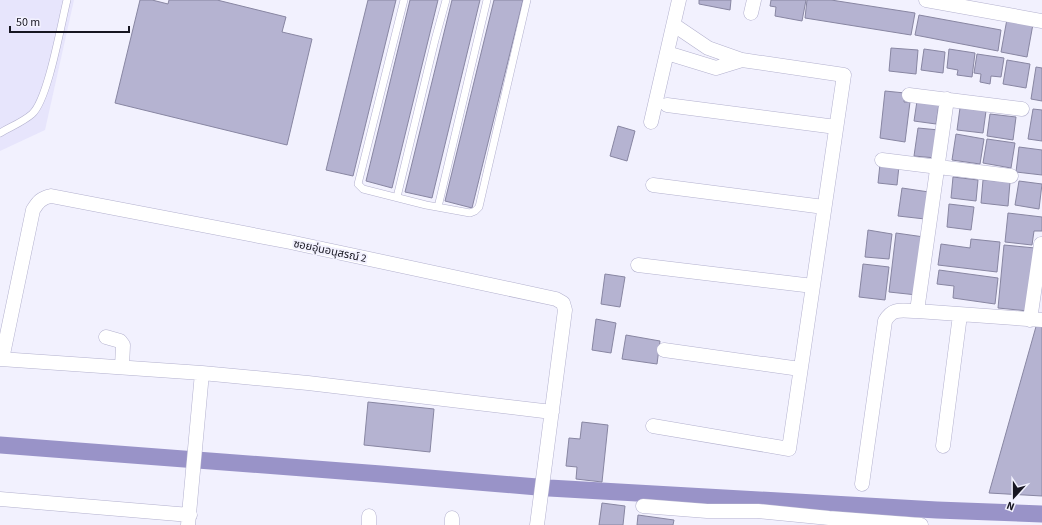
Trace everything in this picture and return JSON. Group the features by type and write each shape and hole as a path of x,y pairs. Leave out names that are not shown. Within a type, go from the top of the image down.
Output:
{"street":[{"path":"651,122 679,0"},
{"path":"926,0 1042,21"},
{"path":"653,426 789,449 844,75 742,60 708,48 674,25"},
{"path":"667,53 716,68 742,60"},
{"path":"909,95 1022,109"},
{"path":"916,311 947,99"},
{"path":"667,105 836,127"},
{"path":"882,160 1012,176"},
{"path":"653,185 824,207"},
{"name":"ซอยอุ่นอนุสรณ์ 2","path":"1,359 33,210 38,202 43,198 51,196 282,241 560,300 563,302 565,310 537,525"},
{"path":"862,484 885,321 889,315 895,310 1036,320 1041,244"},
{"path":"638,265 813,286"},
{"path":"943,446 960,315"},
{"path":"106,337 120,341 123,345 122,367"},
{"path":"664,350 800,370"},
{"path":"1,359 202,373 308,383 552,412"},
{"path":"0,499 189,520 202,373"},
{"path":"643,506 707,511 758,511 921,525"}],"lane":[{"path":"0,133 32,114 40,104 46,87 67,0"},
{"path":"404,0 358,182 363,189 470,213 479,207 527,0"},
{"path":"397,197 446,0"},
{"path":"438,207 487,0"}],"shaded area":[{"path":"0,0 74,0 45,130 0,151"}],"building":[{"path":"140,0 152,0 168,4 169,0 217,0 286,17 282,32 312,39 287,145 115,103"},
{"path":"368,0 396,0 353,176 326,170"},
{"path":"410,0 438,0 392,188 366,181"},
{"path":"452,0 480,0 432,198 405,192"},
{"path":"494,0 523,0 472,208 445,201"},
{"path":"699,0 731,0 730,10 699,4"},
{"path":"771,0 806,0 802,21 775,16 776,7 770,6"},
{"path":"807,0 831,0 915,13 911,35 805,18"},
{"path":"919,15 1001,30 998,51 915,35"},
{"path":"1007,19 1033,24 1027,57 1001,52"},
{"path":"891,48 918,50 916,74 889,71"},
{"path":"924,49 945,52 943,73 921,70"},
{"path":"949,49 975,53 972,77 957,75 958,70 947,68"},
{"path":"977,54 1004,58 1001,77 991,76 990,84 980,82 981,74 974,73"},
{"path":"1007,60 1030,64 1026,88 1003,84"},
{"path":"1036,67 1042,68 1042,101 1031,99"},
{"path":"885,91 905,93 904,102 910,102 905,142 880,138"},
{"path":"917,101 939,104 936,124 914,121"},
{"path":"960,108 986,111 983,133 957,130"},
{"path":"1033,109 1042,110 1042,141 1028,139"},
{"path":"990,114 1016,117 1013,140 987,136"},
{"path":"618,126 635,131 627,161 610,156"},
{"path":"918,128 939,130 936,158 914,156"},
{"path":"956,134 984,139 980,164 952,160"},
{"path":"987,139 1015,143 1011,168 983,163"},
{"path":"1019,147 1042,150 1042,175 1016,172"},
{"path":"880,164 899,166 897,185 878,183"},
{"path":"953,177 978,180 976,201 951,198"},
{"path":"983,180 1010,182 1008,206 981,203"},
{"path":"1019,181 1042,184 1039,209 1015,205"},
{"path":"902,188 929,192 925,219 898,216"},
{"path":"949,204 974,207 971,230 947,227"},
{"path":"1008,213 1042,217 1042,231 1034,231 1032,245 1005,242"},
{"path":"868,230 892,234 889,259 865,257"},
{"path":"896,233 924,237 917,295 889,292"},
{"path":"971,239 1000,242 997,272 938,265 941,244 970,248"},
{"path":"1004,245 1035,248 1028,311 998,308"},
{"path":"863,264 889,267 885,300 859,297"},
{"path":"939,270 998,278 995,304 953,298 954,286 937,284"},
{"path":"605,274 625,277 620,307 601,304"},
{"path":"596,319 616,323 611,353 592,350"},
{"path":"1037,323 1042,324 1042,496 989,493"},
{"path":"626,335 660,341 657,364 622,359"},
{"path":"368,402 434,409 430,452 364,445"},
{"path":"582,422 608,425 602,482 576,479 577,467 566,466 569,438 580,439"},
{"path":"602,503 625,506 623,525 599,525"},
{"path":"638,515 674,520 673,525 637,525"}],"waterway":[{"path":"0,445 549,488 937,510 1042,514"}]}
